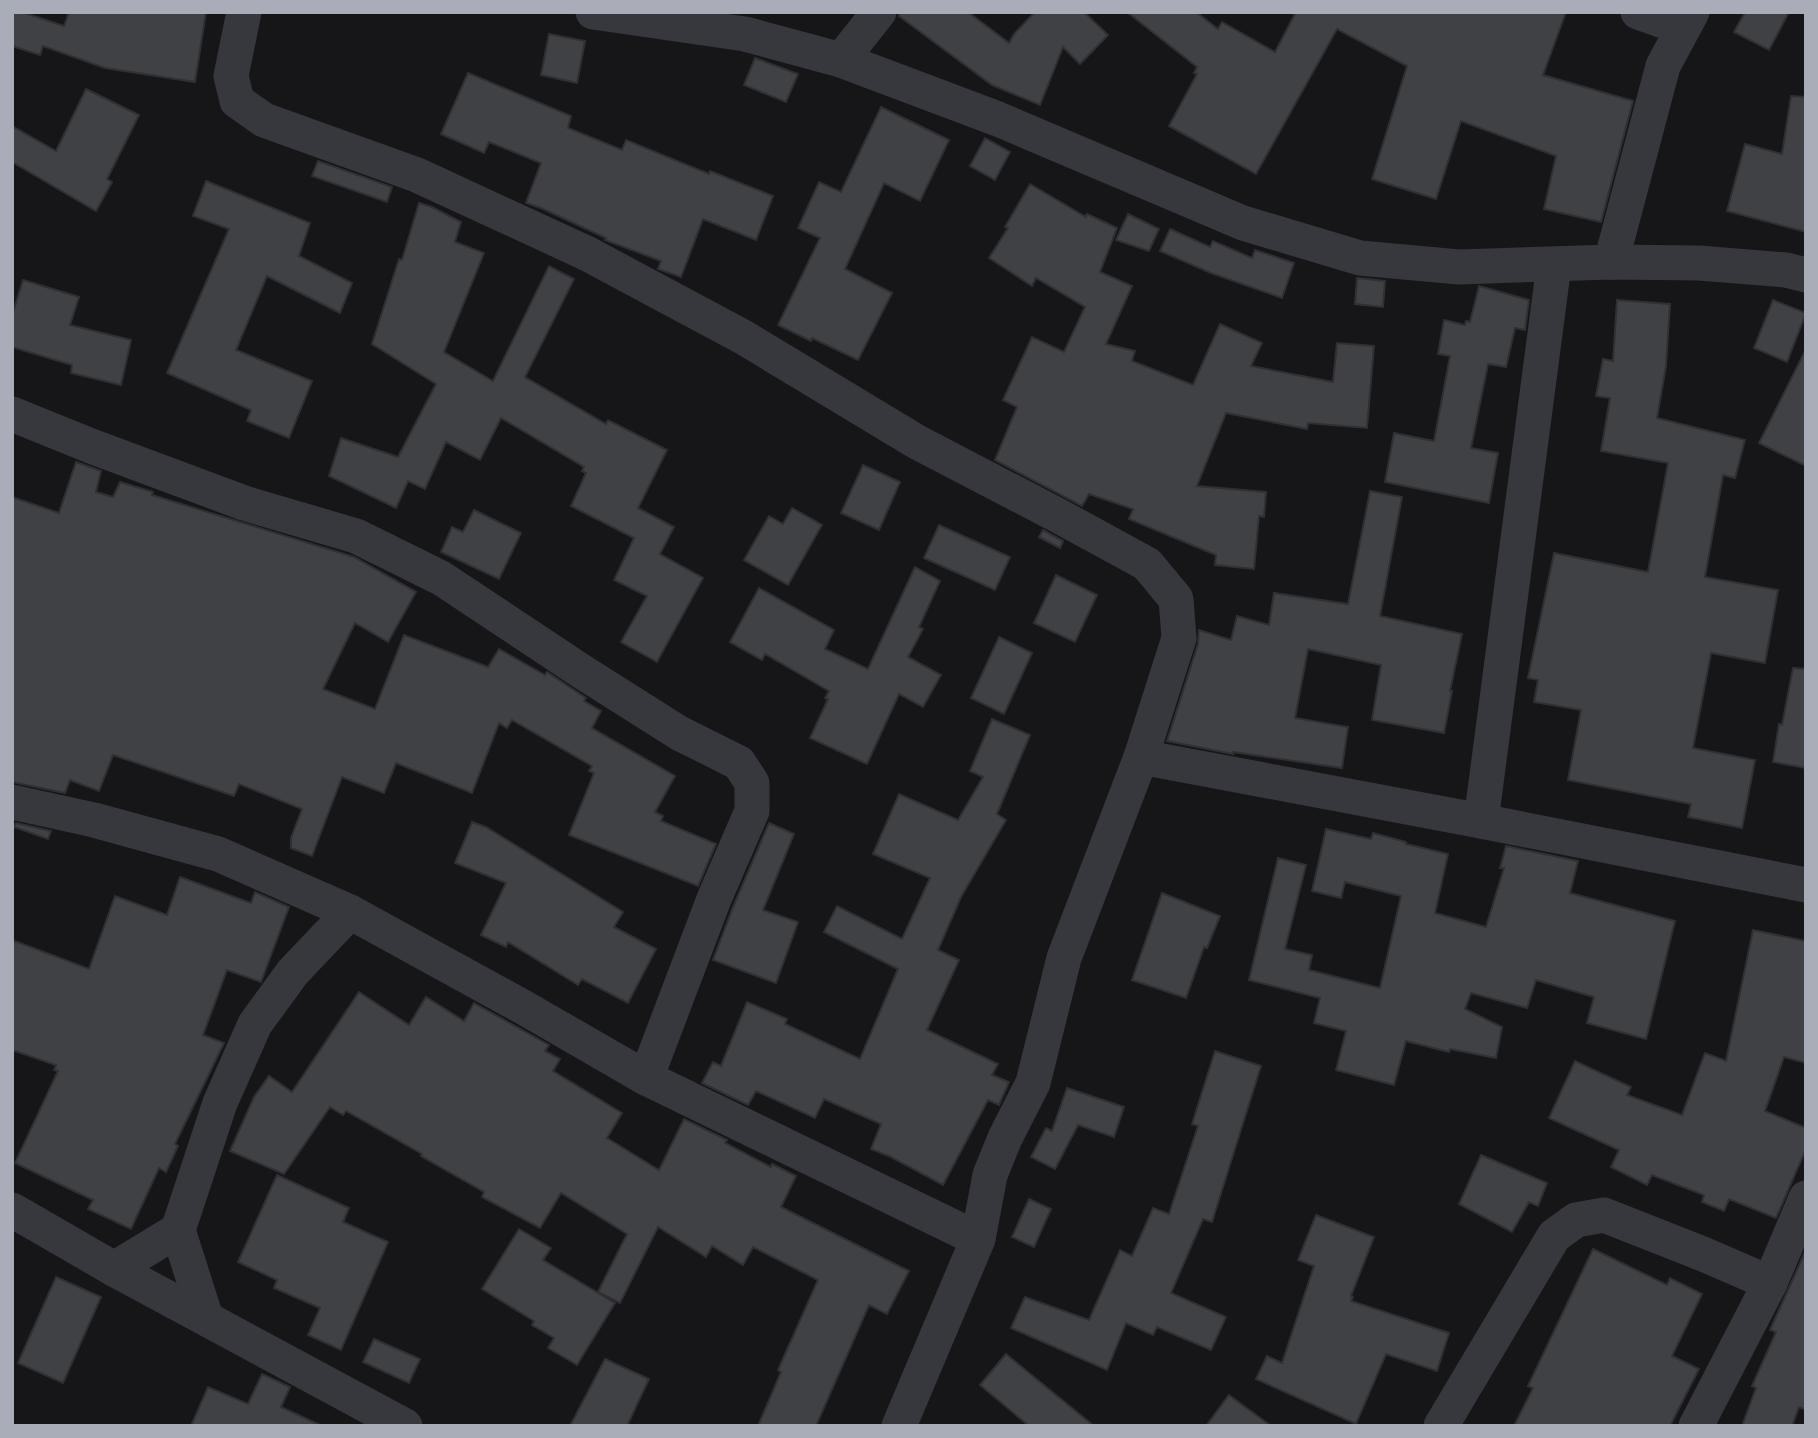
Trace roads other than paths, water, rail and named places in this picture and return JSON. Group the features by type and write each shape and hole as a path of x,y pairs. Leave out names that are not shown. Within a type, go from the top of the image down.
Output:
{"street":[{"path":"244,12 231,76 237,101 264,120 416,175 588,254 743,337 917,442 1147,564 1176,600 1180,638 1141,757 1064,958 1033,1083 990,1175 978,1239 899,1426"},
{"path":"593,12 745,34 841,60 998,119 1243,223 1360,258 1459,267 1611,262 1699,263 1786,270 1806,275"},
{"path":"841,60 879,12"},
{"path":"1611,262 1663,66 1688,20 1638,12"},
{"path":"1481,821 1553,265"},
{"path":"12,414 244,503 356,536 442,578 679,733 739,763 752,783 752,811 714,899 646,1078"},
{"path":"1141,757 1806,885"},
{"path":"12,802 94,820 218,853 350,912 646,1078 978,1239"},
{"path":"206,1318 178,1230 220,1103 255,1024 293,972 350,912"},
{"path":"1696,1426 1770,1283 1806,1198"},
{"path":"12,1210 114,1269 402,1425"},
{"path":"1441,1426 1554,1236 1576,1220 1604,1215 1770,1283"},
{"path":"114,1269 178,1230"}]}
